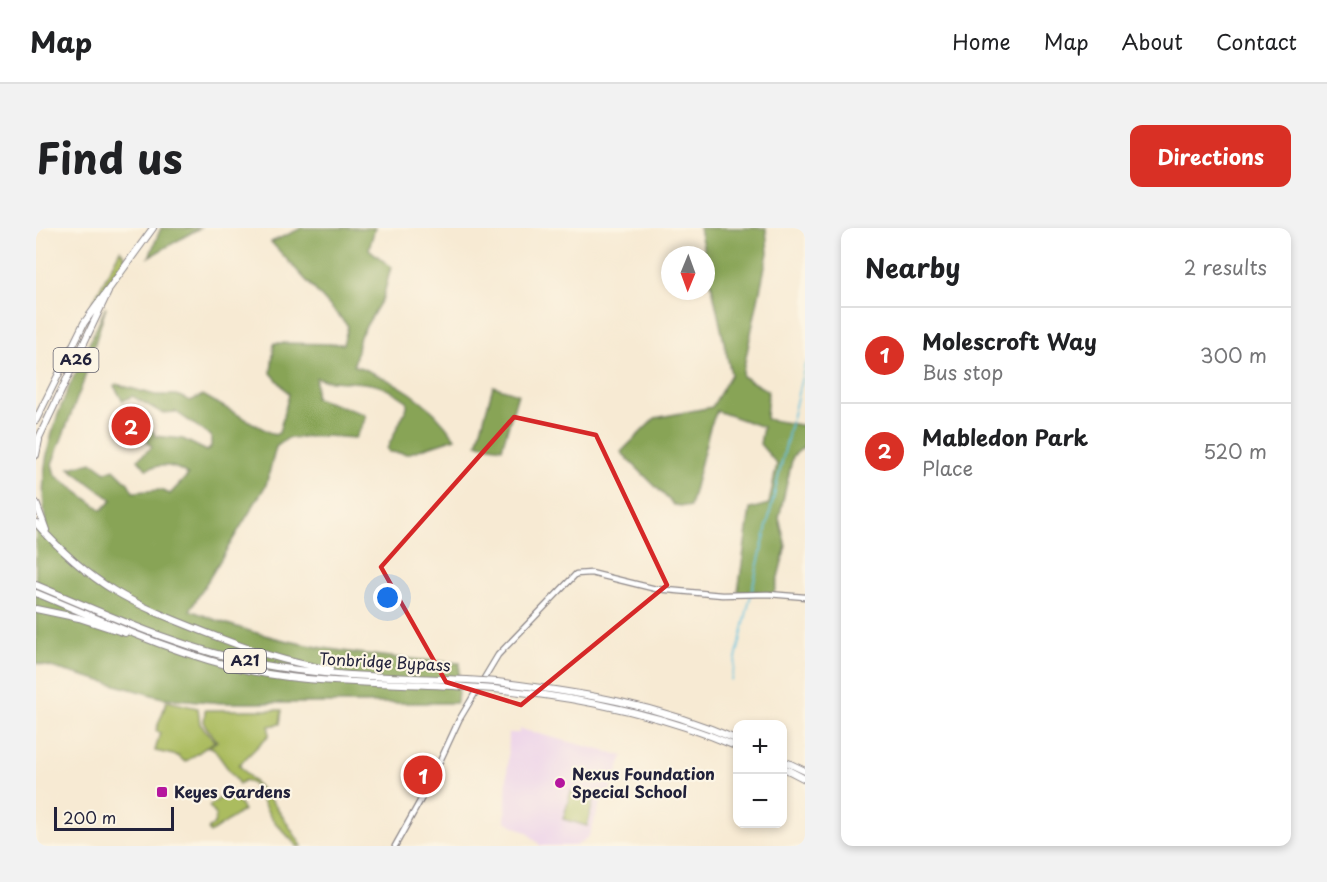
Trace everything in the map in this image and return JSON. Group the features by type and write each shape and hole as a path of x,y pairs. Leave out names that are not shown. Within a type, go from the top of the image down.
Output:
{"highway":[{"name":"A26","path":"36,420 84,323 153,228"},
{"name":"A26","path":"36,444 110,286"},
{"path":"36,455 41,434"},
{"path":"36,503 51,540"},
{"path":"36,523 67,557 100,584 153,613 257,653 312,666 382,675"},
{"name":"Tonbridge Bypass","path":"36,585 166,638 233,658 293,669 467,683 494,689 548,694 633,711 707,734 733,745"},
{"name":"Tonbridge Bypass","path":"36,593 153,641 231,666 283,676 467,683 497,682 623,700 682,718 733,738"},
{"path":"36,609 79,618 153,641"},
{"path":"787,762 805,771"},
{"path":"787,769 805,778"}],"street":[{"path":"395,846 429,785 459,720 498,655 576,574 591,573 656,589 722,595 768,594 805,597"}],"highlighted area":[{"path":"514,417 596,435 667,585 521,705 446,682 381,567"}],"shaded area":[{"name":"Nexus Foundation Special School","path":"520,729 623,756 611,788 600,804 589,836 576,846 541,846 528,833 505,821 509,733 519,733"}],"green space":[{"path":"161,228 200,228 149,257"},
{"path":"302,228 375,228 369,249 391,267 383,298 360,336 354,365 385,378 411,393 445,424 455,438 407,454 389,452 387,449 407,407 407,401 393,392 371,384 316,378 315,398 364,414 366,418 355,438 326,436 288,438 276,447 266,485 190,610 256,633 322,648 460,663 457,703 222,703 163,698 36,663 36,528 39,531 46,526 43,484 49,443 62,404 106,307 83,383 52,464 55,475 102,510 112,500 69,468 92,462 106,472 114,469 128,483 133,492 161,490 170,494 188,475 168,466 146,469 138,459 152,447 147,442 147,432 151,429 156,436 183,439 207,451 211,447 211,436 176,412 162,413 132,396 123,401 114,386 116,384 155,395 177,395 190,401 203,395 274,435 279,433 289,394 271,373 274,343 343,344 348,326 271,242"},
{"path":"699,228 766,228 768,253 742,376 768,391 766,419 805,426 805,446 793,456 779,518 786,546 774,593 738,592 750,509 769,504 777,464 760,444 763,427 717,411 710,427 690,507 674,505 621,452 655,418 712,407 731,374 715,300 715,246 703,246"},
{"path":"120,250 126,258 96,300 70,346"},
{"path":"493,386 518,394 502,448 477,444"},
{"path":"167,701 198,708 200,724 215,741 185,762 178,756 155,751 160,733 156,730"},
{"path":"205,710 282,710 280,724 269,726 269,735 239,765 275,805 302,846 297,846 271,818 253,784 245,780 239,784 213,748 208,747 217,741 204,724"},
{"path":"230,791 244,810 210,833 208,829 214,824 216,815 209,806"},
{"path":"571,791 594,798 587,826 563,819"}],"waterway":[{"path":"731,680 805,363"}],"place":[{"name":"Mabledon Park","path":"131,426"},
{"name":"Molescroft Way","path":"423,775"},
{"name":"Nexus Foundation Special School","path":"560,783"},
{"name":"Keyes Gardens","path":"162,792"}]}
